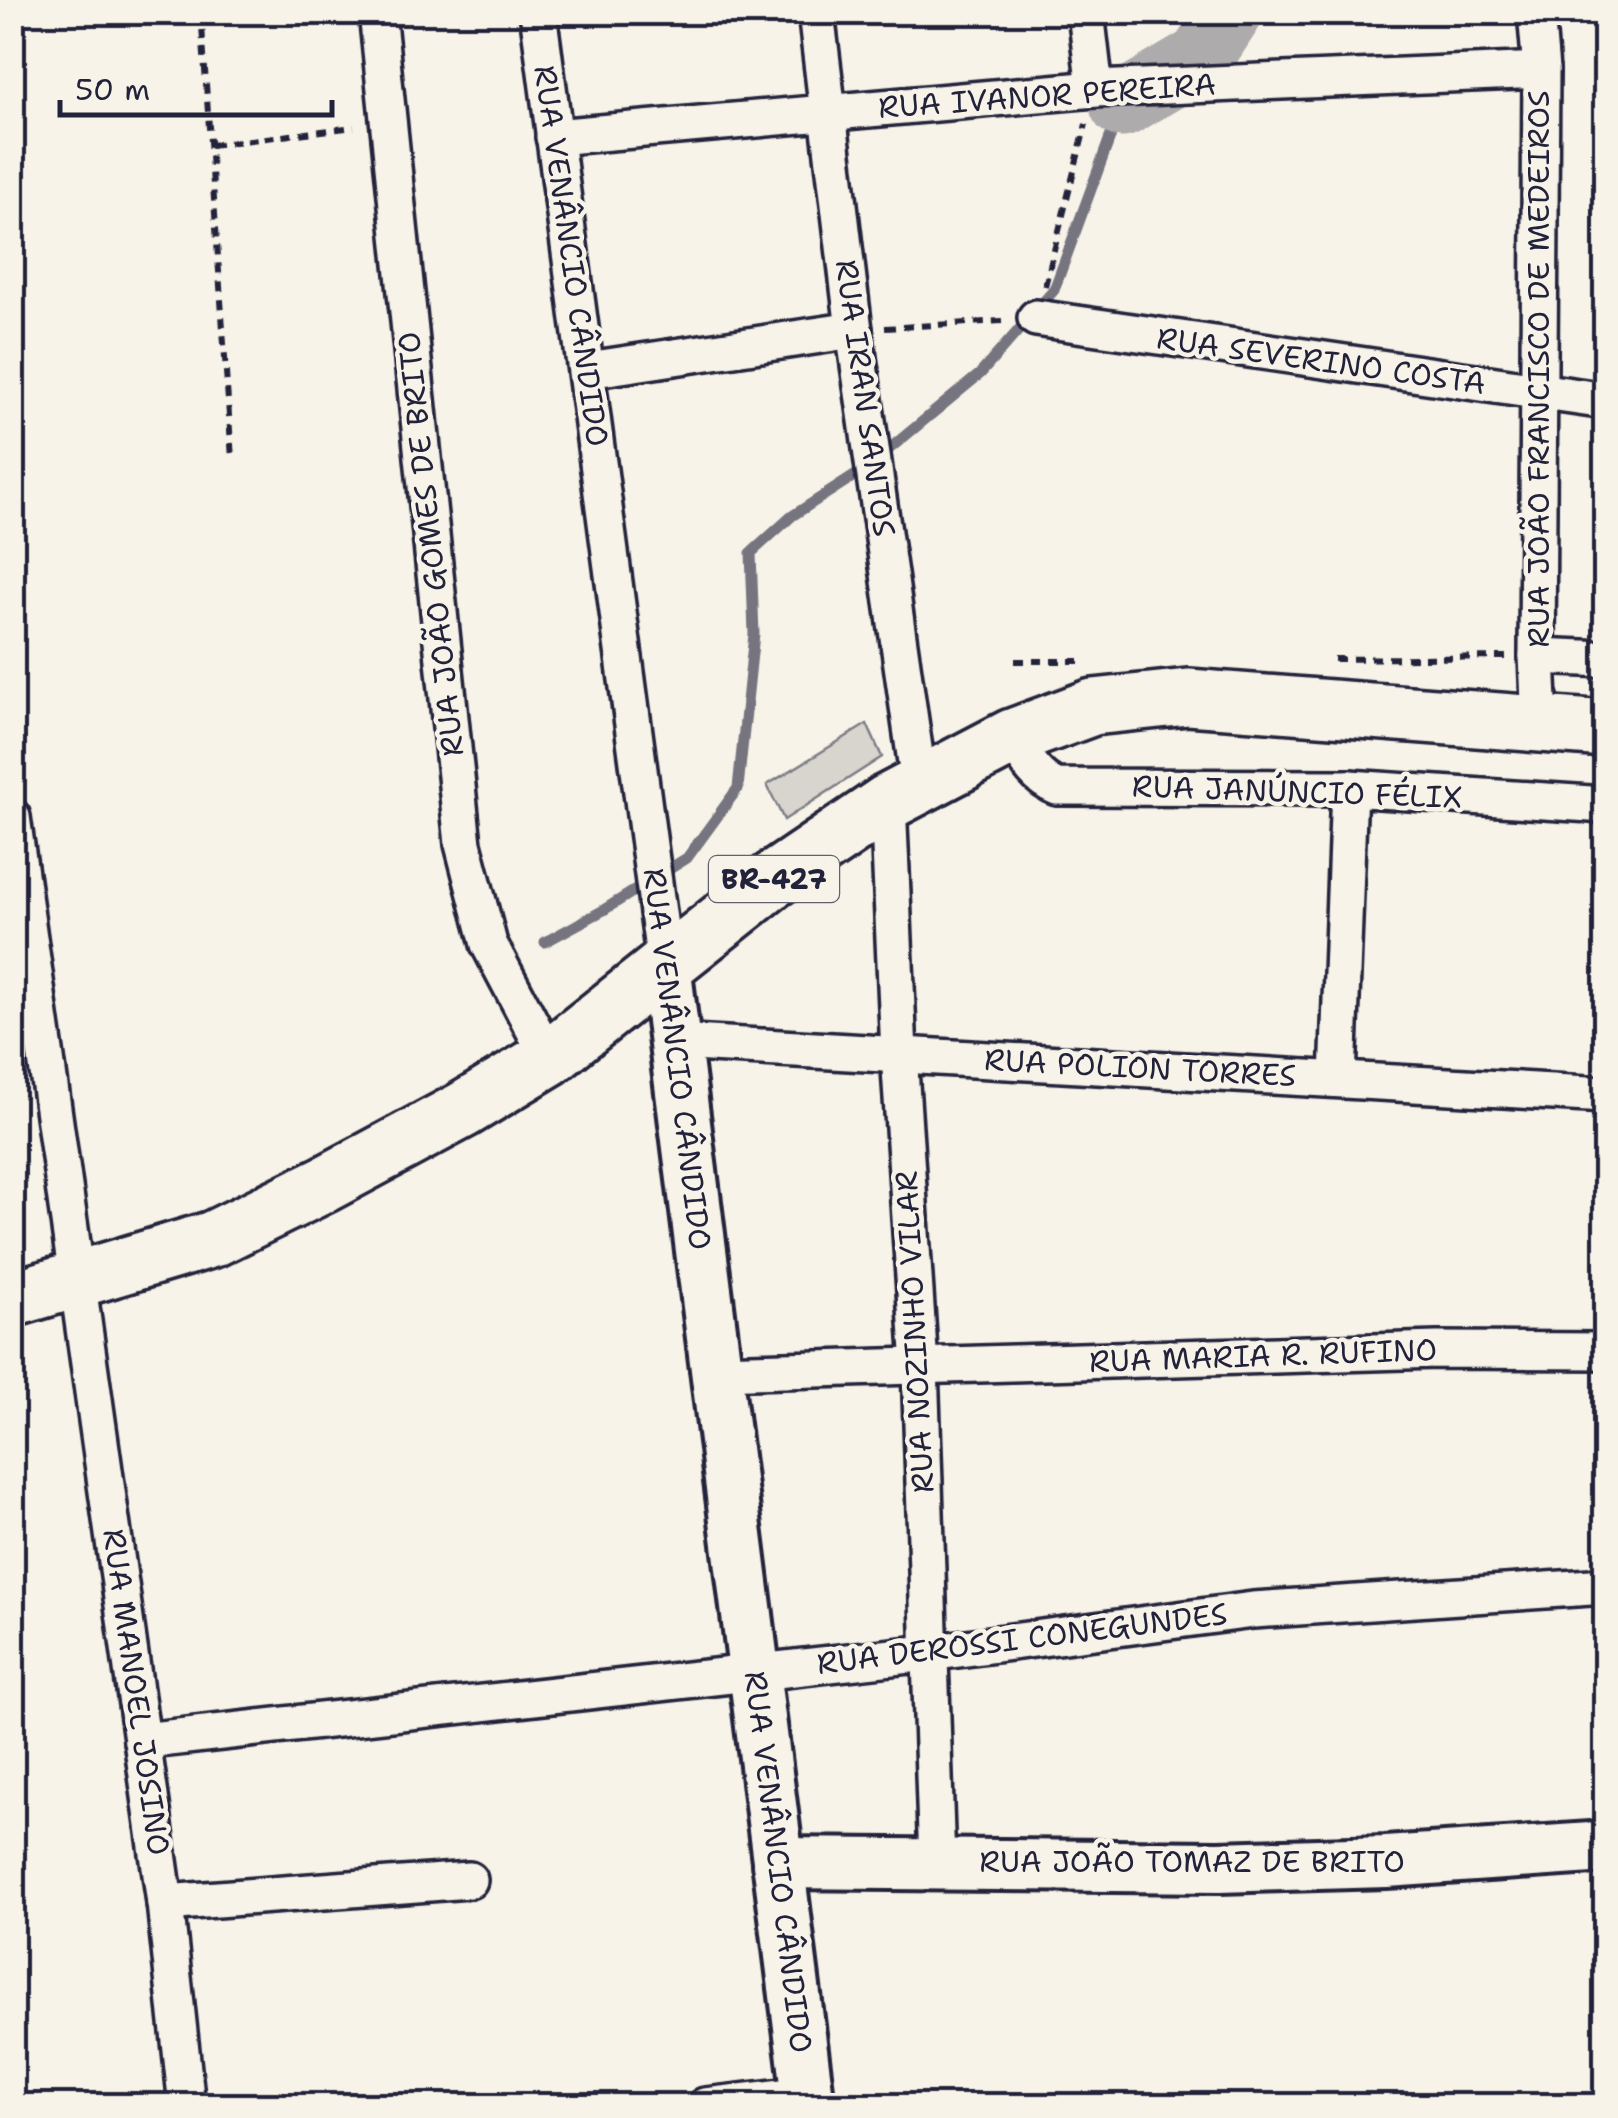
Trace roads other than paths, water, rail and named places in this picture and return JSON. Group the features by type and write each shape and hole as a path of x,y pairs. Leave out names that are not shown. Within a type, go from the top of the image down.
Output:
{"main road":[{"name":"BR-427","path":"12,1300 213,1238 446,1120 548,1058 773,880 903,793 1012,737 1092,707 1188,697 1606,729"}],"street":[{"name":"RUA JOÃO GOMES DE BRITO","path":"377,12 463,844 490,944 548,1058"},
{"name":"RUA VENÂNCIO CÂNDIDO","path":"538,12 665,965 808,2100"},
{"name":"RUA IRAN SANTOS","path":"816,12 903,793"},
{"path":"1086,12 1096,89"},
{"name":"RUA JOÃO FRANCISCO DE MEDEIROS","path":"1536,12 1541,70 1540,726"},
{"name":"RUA IVANOR PEREIRA","path":"554,137 1096,89 1541,70"},
{"name":"RUA SEVERINO COSTA","path":"1036,318 1606,401"},
{"path":"588,370 854,330"},
{"path":"1538,656 1606,660"},
{"name":"RUA JANÚNCIO FÉLIX","path":"1012,737 1034,771 1057,787 1349,788 1606,805"},
{"path":"1338,1079 1349,788"},
{"name":"RUA NOZINHO VILAR","path":"903,793 899,1054 920,1366 937,1863"},
{"name":"RUA MANOEL JOSINO","path":"12,817 165,1903 187,2106"},
{"name":"RUA POLION TORRES","path":"674,1042 1606,1095"},
{"name":"RUA MARIA R. RUFINO","path":"717,1372 1437,1350 1606,1350"},
{"name":"RUA DEROSSI CONEGUNDES","path":"142,1741 928,1653 1253,1610 1606,1586"},
{"name":"RUA JOÃO TOMAZ DE BRITO","path":"778,1862 1219,1867 1386,1862 1606,1847"},
{"path":"165,1903 469,1880"},
{"path":"705,2106 808,2100"}],"waterway":[{"path":"1122,105 1201,58 1231,12"},
{"path":"545,942 687,858 738,788 754,634 751,553 792,516 865,469 980,374 1054,290 1122,105"}]}
